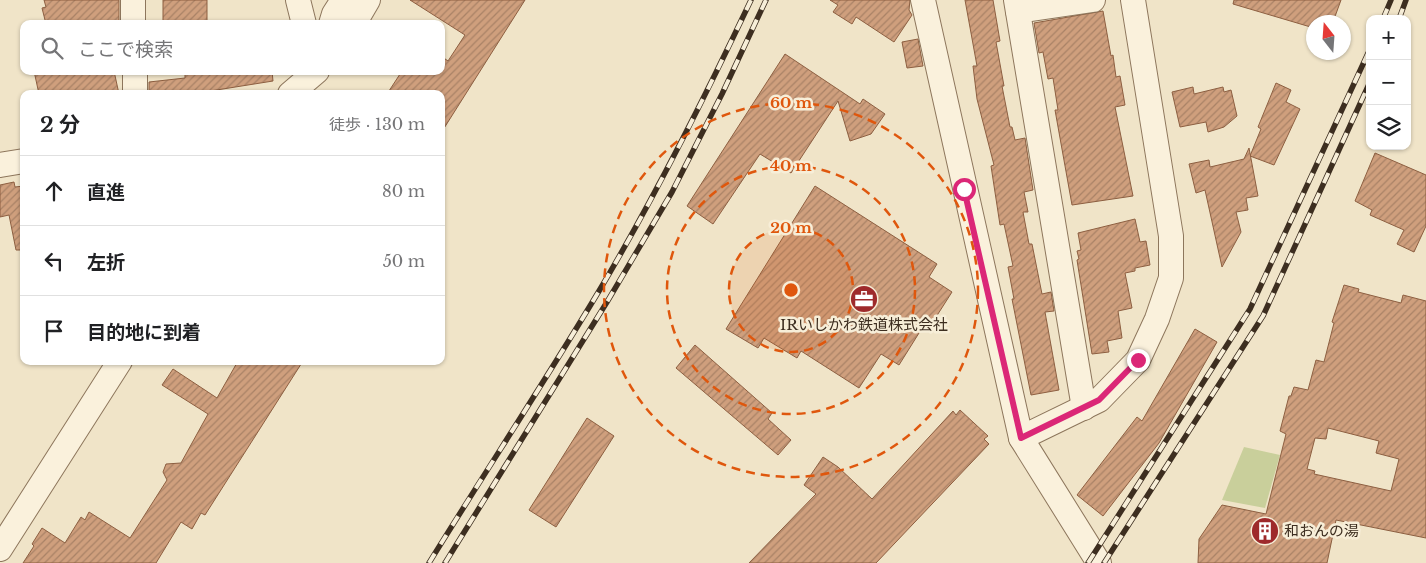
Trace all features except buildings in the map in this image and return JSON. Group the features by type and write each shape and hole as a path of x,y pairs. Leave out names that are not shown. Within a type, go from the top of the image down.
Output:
{"street":[{"path":"133,0 134,20"},
{"path":"298,0 303,20"},
{"path":"333,20 343,0"},
{"path":"356,20 368,0"},
{"path":"923,0 1021,438 1099,563"},
{"path":"1084,408 1017,5 1093,0"},
{"path":"1021,438 1099,400 1138,360 1157,319 1170,278 1172,236 1133,0"},
{"path":"135,75 135,90"},
{"path":"295,90 313,75"},
{"path":"302,90 315,75"},
{"path":"0,165 20,161"},
{"path":"0,549 117,365"}],"green space":[{"path":"1244,447 1280,455 1265,508 1222,500"}],"railway":[{"path":"429,563 620,256 678,147 751,0"},
{"path":"445,563 607,302 672,192 722,94 766,0"},
{"path":"1385,15 1391,0"},
{"path":"1400,15 1406,0"},
{"path":"1088,563 1250,309 1366,58"},
{"path":"1104,563 1263,316 1366,91"}],"place":[{"name":"IRいしかわ鉄道株式会社","path":"864,299"},
{"name":"和おんの湯","path":"1265,531"}],"route":[{"path":"964,189 1021,438 1099,400 1138,360"}]}
